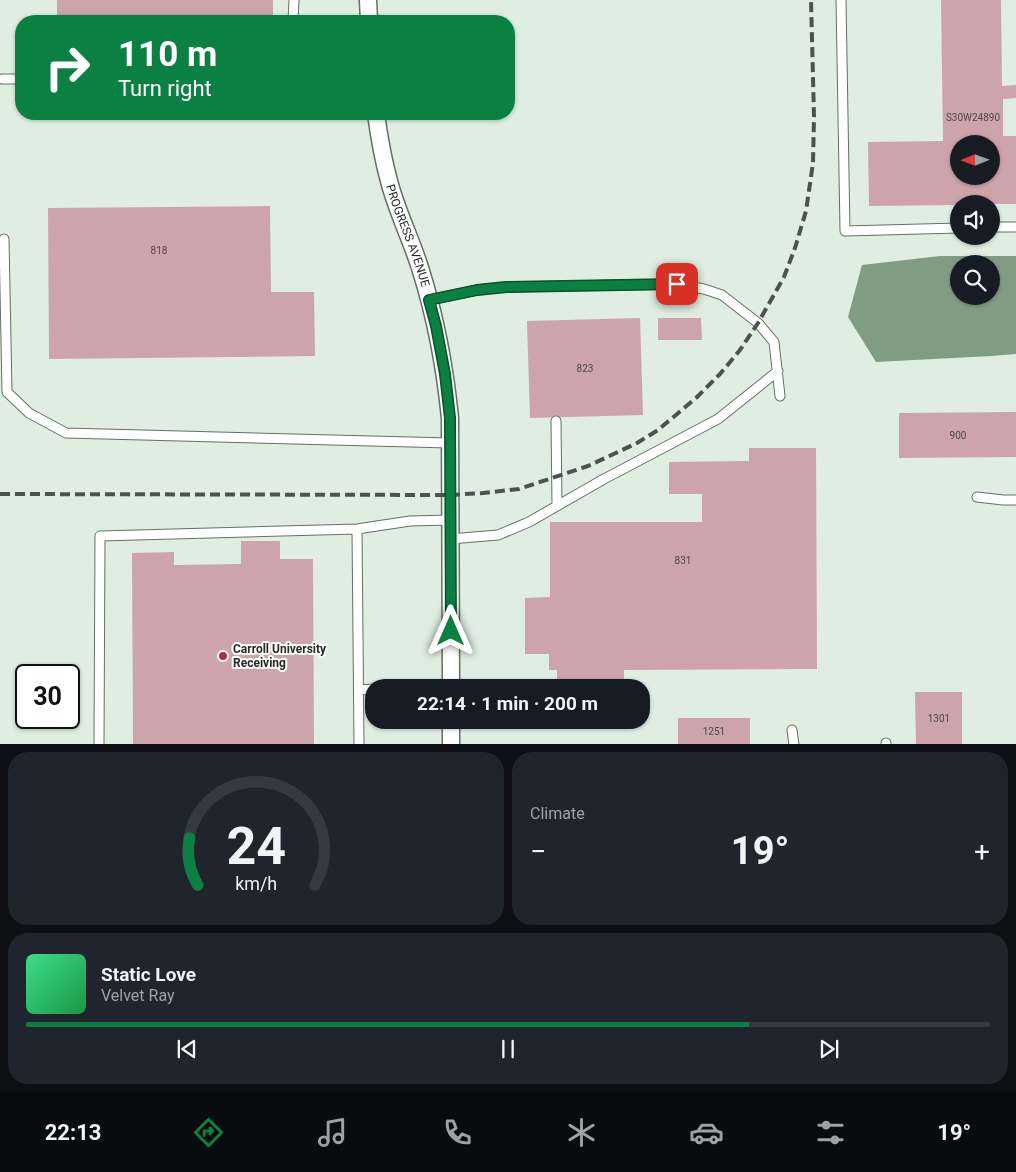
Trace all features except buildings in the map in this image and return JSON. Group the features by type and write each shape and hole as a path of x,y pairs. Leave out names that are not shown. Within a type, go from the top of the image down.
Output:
{"street":[{"path":"368,0 368,15"},
{"name":"PROGRESS AVENUE","path":"377,120 389,182 421,271 436,326 445,374 450,418 451,679"},
{"path":"451,729 451,744"}],"lane":[{"path":"293,15 294,0"},
{"path":"841,0 845,231 950,228"},
{"path":"2,79 15,79"},
{"path":"1000,227 1016,227"},
{"path":"4,239 7,392 29,413 66,433 450,443"},
{"path":"429,300 477,290 506,287 677,284 704,289 722,295 758,323 774,342 780,396"},
{"path":"450,539 498,534 529,522 718,419 778,371"},
{"path":"556,421 557,506"},
{"path":"977,497 1016,500"},
{"path":"99,744 100,536 357,529 410,521 450,520"},
{"path":"357,529 359,744"},
{"path":"359,690 365,690"},
{"path":"792,730 794,744"}],"shaded area":[{"path":"950,256 950,305 1000,305 1000,256 1016,256 1016,354 876,362 848,317 862,265"}],"railway":[{"path":"0,494 450,495 483,493 519,489 588,466 637,443 658,430 696,398 720,374 740,350 758,323 784,277 806,211 813,163 814,117 811,0"}],"place":[{"name":"Carroll University Receiving","path":"223,656"}],"route":[{"path":"451,631 450,418 445,374 429,300 477,290 506,287 677,284"}]}
